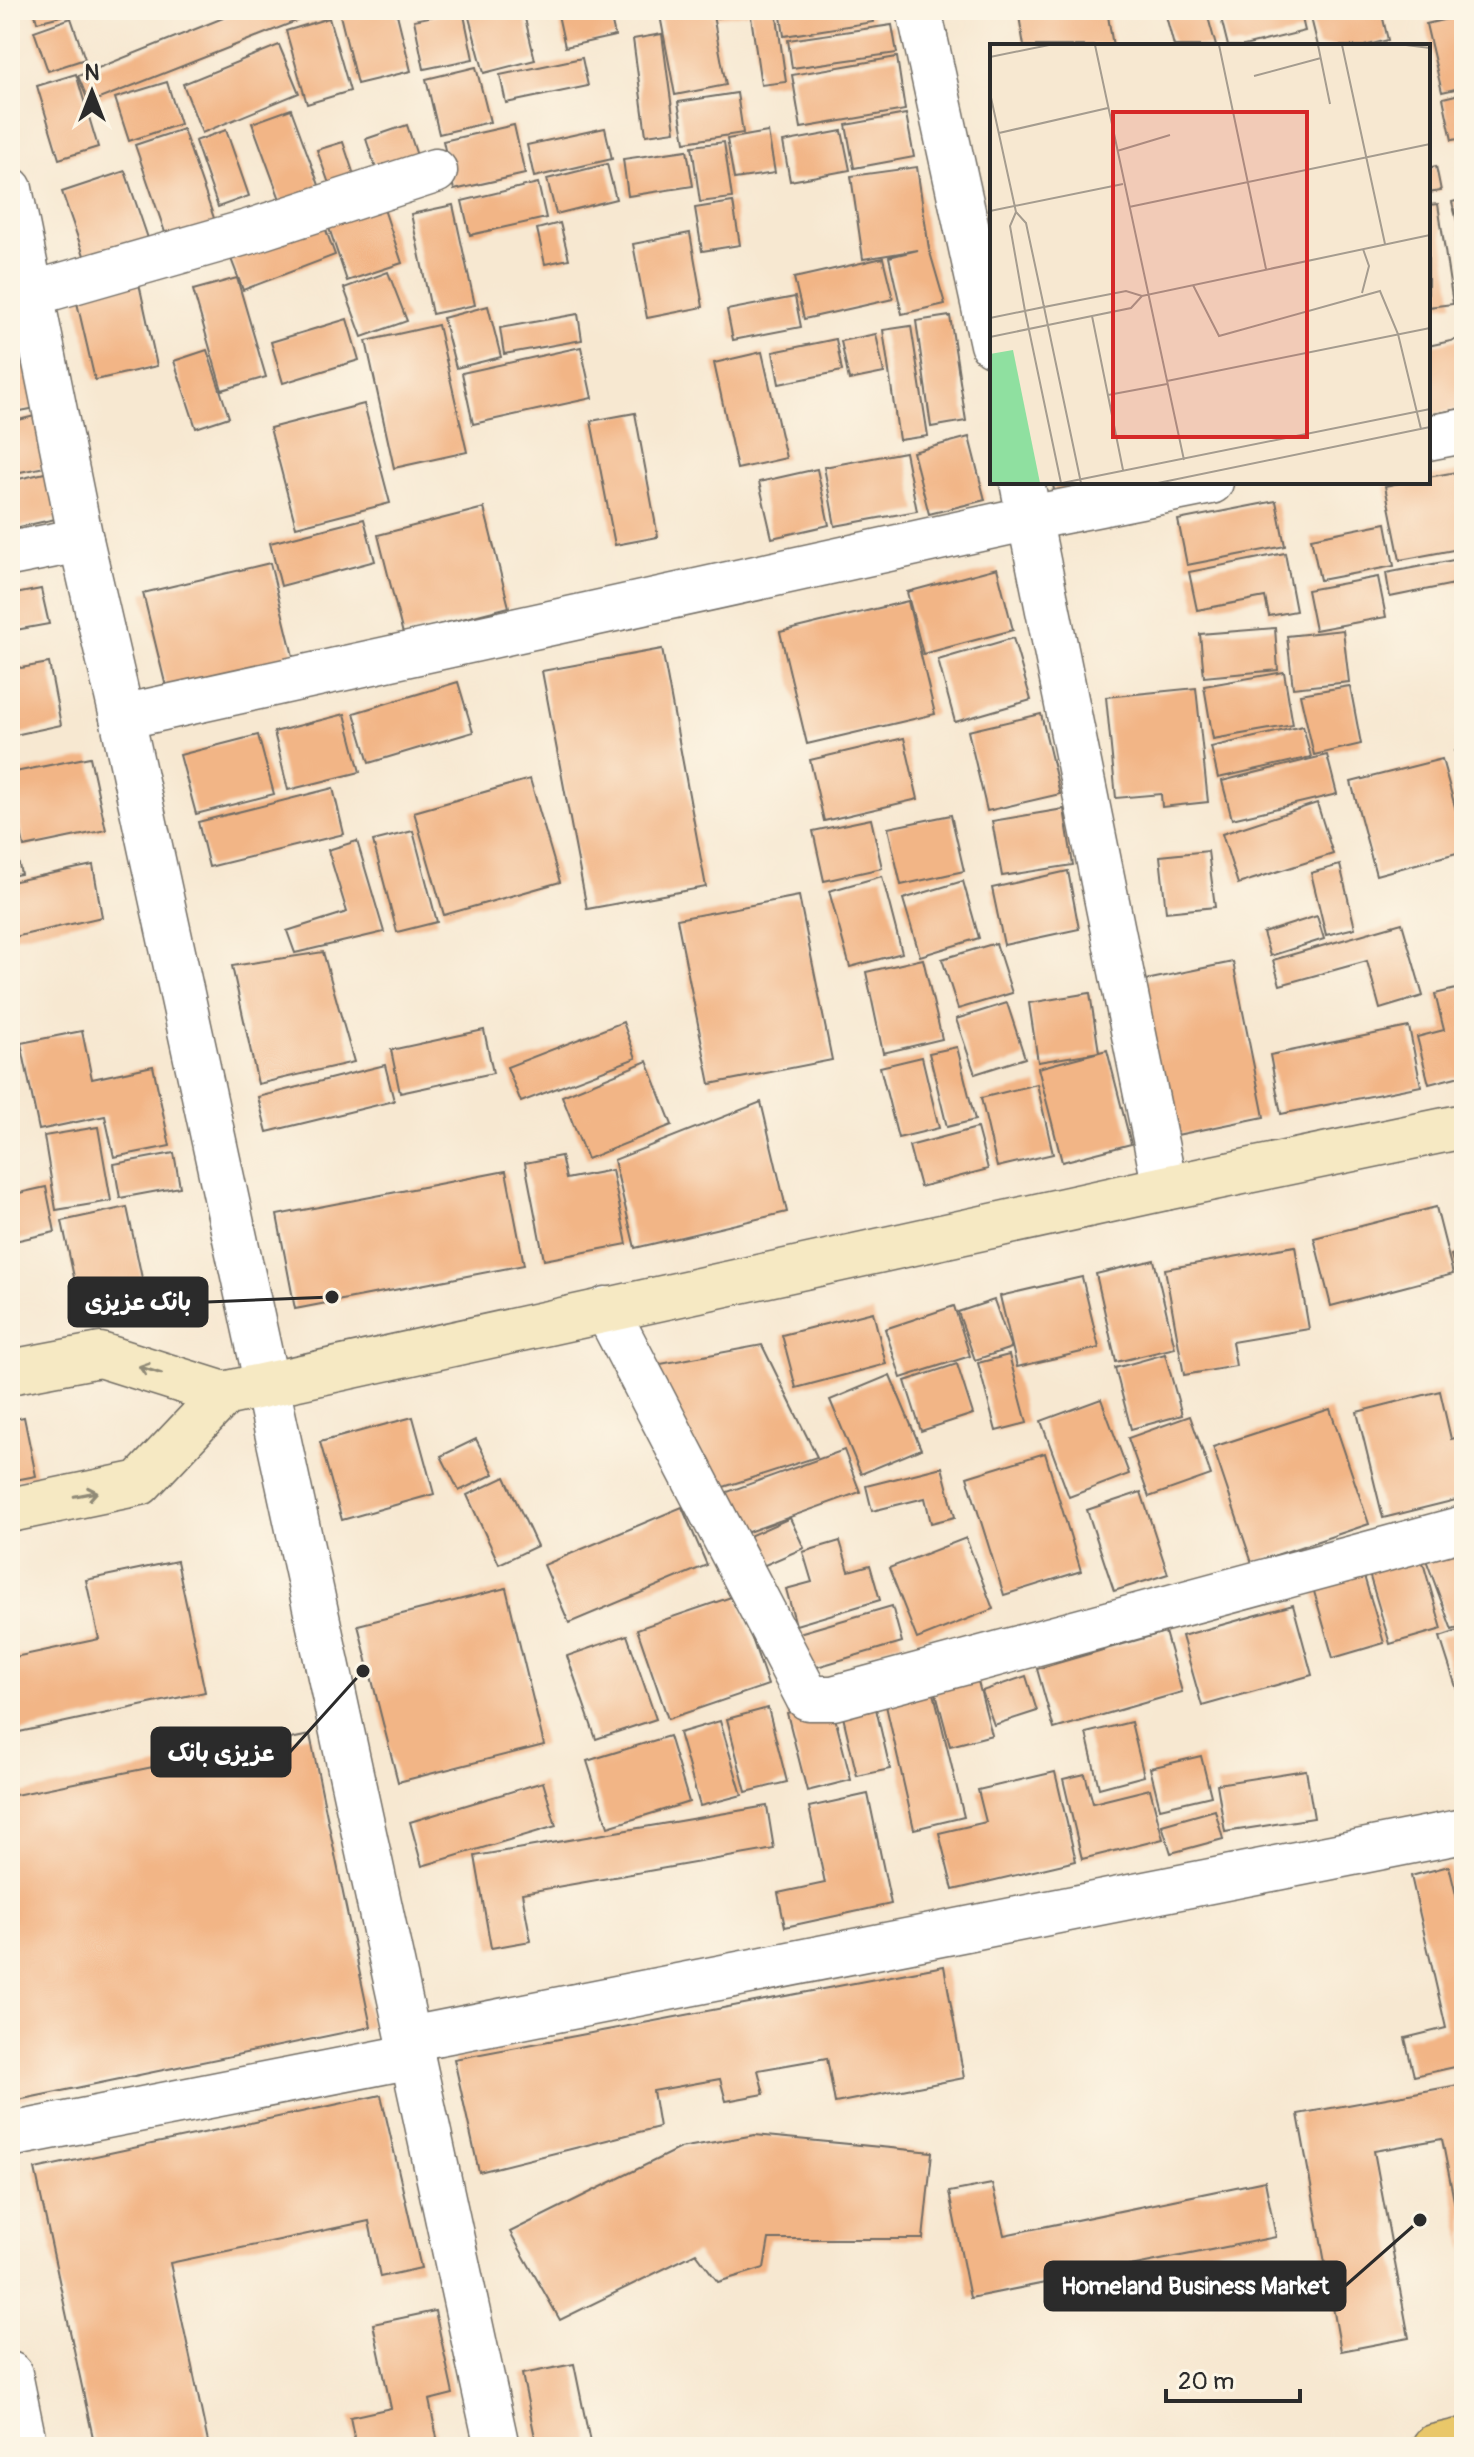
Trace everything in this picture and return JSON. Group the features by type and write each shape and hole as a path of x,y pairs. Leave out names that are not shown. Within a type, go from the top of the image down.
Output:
{"main road":[{"path":"1434,2447 1464,2440"}],"street":[{"path":"919,10 990,335"},
{"path":"31,294 251,231 435,171"},
{"path":"10,189 81,540 497,2447"},
{"path":"1430,438 1464,431"},
{"path":"122,717 1026,500 1190,484"},
{"path":"1026,500 1165,1188"},
{"path":"10,554 81,540"},
{"path":"10,1372 100,1355 224,1394 1165,1188 1464,1126"},
{"path":"606,1309 808,1698 833,1698 1464,1528"},
{"path":"10,1510 140,1483 224,1394"},
{"path":"10,2135 411,2048 1464,1831"},
{"path":"10,2374 25,2447"}],"building":[{"path":"34,10 63,10 65,15 37,22"},
{"path":"243,10 295,10 299,20 89,103 78,76"},
{"path":"396,10 411,71 357,84 339,11"},
{"path":"463,10 473,59 424,69 414,20"},
{"path":"467,10 523,10 535,60 484,73"},
{"path":"557,10 609,10 615,36 565,47"},
{"path":"659,10 712,10 726,85 675,95"},
{"path":"713,10 748,10 748,13 714,18"},
{"path":"750,10 776,10 786,82 761,85"},
{"path":"780,10 871,10 873,22 784,36"},
{"path":"1018,10 1107,10 1113,44 1024,44"},
{"path":"1188,10 1206,10 1215,44 1173,44 1166,16"},
{"path":"1219,10 1300,10 1305,31 1252,44 1228,44"},
{"path":"1309,10 1381,10 1388,40 1372,44 1318,44"},
{"path":"1464,15 1464,87 1442,92 1426,24"},
{"path":"71,18 85,59 48,71 34,31"},
{"path":"329,18 350,91 307,104 286,31"},
{"path":"892,25 897,53 792,68 788,40"},
{"path":"662,34 675,131 646,135 633,39"},
{"path":"279,45 299,93 202,133 183,84"},
{"path":"897,57 905,110 801,128 792,75"},
{"path":"582,58 588,86 506,103 500,75"},
{"path":"476,67 490,122 439,134 426,79"},
{"path":"76,74 98,147 59,159 37,86"},
{"path":"167,82 180,124 129,141 115,98"},
{"path":"737,93 743,133 685,142 678,102"},
{"path":"1464,93 1464,138 1452,140 1443,98"},
{"path":"291,109 320,188 281,202 252,123"},
{"path":"906,114 914,157 854,168 846,125"},
{"path":"407,125 419,162 378,175 366,139"},
{"path":"514,125 525,174 454,190 443,141"},
{"path":"605,128 612,159 534,177 527,145"},
{"path":"183,129 216,224 168,241 135,145"},
{"path":"226,130 249,196 218,207 195,141"},
{"path":"842,131 850,170 790,181 783,142"},
{"path":"768,132 775,173 734,179 727,139"},
{"path":"343,142 357,184 332,192 317,150"},
{"path":"724,142 732,198 700,202 692,146"},
{"path":"687,150 693,186 628,196 623,159"},
{"path":"607,164 616,199 556,214 547,179"},
{"path":"1436,166 1441,191 1430,193 1430,168"},
{"path":"917,167 929,249 945,304 902,314 889,257 918,250 863,259 851,176"},
{"path":"125,171 151,247 88,267 62,192"},
{"path":"538,183 546,218 470,235 462,201"},
{"path":"1464,199 1464,245 1463,245 1452,202"},
{"path":"733,202 740,245 702,251 695,208"},
{"path":"382,203 402,263 347,281 327,222"},
{"path":"1438,204 1453,304 1430,307 1430,205"},
{"path":"453,205 475,305 432,314 411,214"},
{"path":"323,222 335,255 243,290 230,256"},
{"path":"560,223 569,259 545,264 537,229"},
{"path":"690,233 703,307 647,318 633,244"},
{"path":"883,258 893,299 804,319 794,278"},
{"path":"388,272 407,321 362,337 344,288"},
{"path":"237,278 266,377 222,390 193,290"},
{"path":"138,279 157,366 95,380 75,294"},
{"path":"10,283 36,408 10,413"},
{"path":"795,297 801,327 733,340 727,310"},
{"path":"488,306 501,357 456,368 443,318"},
{"path":"578,314 582,340 504,354 500,328"},
{"path":"950,316 966,421 931,427 916,321"},
{"path":"347,319 359,360 283,383 271,342"},
{"path":"438,325 467,452 394,468 366,341"},
{"path":"911,326 928,436 899,440 883,330"},
{"path":"876,334 884,373 849,380 841,341"},
{"path":"1464,338 1464,408 1430,415 1430,346"},
{"path":"836,339 842,371 779,384 773,352"},
{"path":"581,347 592,398 473,424 462,373"},
{"path":"207,350 229,417 196,428 174,361"},
{"path":"762,352 786,458 737,469 714,363"},
{"path":"364,404 390,503 296,527 270,428"},
{"path":"635,413 658,537 615,545 591,421"},
{"path":"39,415 50,466 10,474 10,422"},
{"path":"969,437 985,500 929,514 913,452"},
{"path":"905,452 917,511 835,526 824,467"},
{"path":"817,469 829,525 772,538 759,482"},
{"path":"1462,471 1464,548 1400,560 1385,486 1430,484 1430,477"},
{"path":"49,472 60,518 10,529 10,481"},
{"path":"1053,484 1093,484 1055,493"},
{"path":"1276,501 1285,546 1187,565 1178,520"},
{"path":"484,508 509,607 403,634 378,535"},
{"path":"364,519 375,561 281,586 270,543"},
{"path":"1386,523 1394,566 1320,580 1311,538"},
{"path":"1285,553 1296,611 1269,616 1265,597 1197,610 1189,572"},
{"path":"1464,558 1464,582 1390,597 1386,573"},
{"path":"270,563 294,660 167,691 143,593"},
{"path":"997,568 1013,630 923,654 907,592"},
{"path":"1378,577 1386,617 1315,630 1307,590"},
{"path":"41,589 49,624 10,631 10,595"},
{"path":"908,601 935,714 807,744 780,632"},
{"path":"1275,628 1278,670 1204,677 1200,634"},
{"path":"1343,630 1349,682 1293,688 1287,636"},
{"path":"1013,638 1031,700 955,722 938,660"},
{"path":"662,649 706,887 587,909 542,671"},
{"path":"10,661 21,668 49,663 61,725 10,736"},
{"path":"1284,672 1293,725 1213,739 1204,686"},
{"path":"458,682 473,732 369,763 354,713"},
{"path":"1350,686 1361,744 1314,755 1300,694"},
{"path":"1196,688 1208,802 1162,807 1161,794 1116,798 1106,697"},
{"path":"345,714 360,772 288,790 274,732"},
{"path":"1041,714 1060,794 987,811 968,731"},
{"path":"1303,726 1311,757 1218,778 1211,747"},
{"path":"258,735 274,794 196,814 180,755"},
{"path":"904,738 918,799 824,821 810,760"},
{"path":"1464,749 1464,791 1463,791 1455,751"},
{"path":"1327,755 1337,794 1232,819 1222,781"},
{"path":"90,757 106,830 24,847 10,773"},
{"path":"1442,759 1464,840 1464,851 1376,875 1351,782"},
{"path":"530,779 560,882 444,915 414,812"},
{"path":"333,788 344,834 209,867 198,822"},
{"path":"1317,803 1333,854 1238,884 1222,834"},
{"path":"1064,809 1073,865 1002,876 992,821"},
{"path":"951,815 964,871 901,885 888,828"},
{"path":"871,819 882,868 824,881 813,831"},
{"path":"10,824 21,874 10,876"},
{"path":"413,831 437,922 397,932 373,841"},
{"path":"357,841 384,932 295,953 287,931 347,912 328,850"},
{"path":"1208,851 1215,907 1166,912 1160,856"},
{"path":"93,865 102,917 10,938 10,882"},
{"path":"1340,865 1355,928 1326,935 1311,873"},
{"path":"1068,871 1079,929 1004,945 992,888"},
{"path":"882,876 902,953 850,967 829,891"},
{"path":"963,881 979,938 920,956 903,899"},
{"path":"799,896 832,1060 710,1084 677,919"},
{"path":"1317,916 1324,939 1270,956 1263,933"},
{"path":"1402,923 1423,996 1380,1009 1367,961 1280,985 1273,960"},
{"path":"996,943 1012,993 958,1009 942,959"},
{"path":"323,952 354,1062 258,1084 232,966"},
{"path":"923,959 942,1039 883,1053 866,972"},
{"path":"1233,962 1264,1117 1172,1136 1141,981"},
{"path":"1464,987 1464,1075 1429,1084 1417,1037 1444,1030 1435,994"},
{"path":"1090,993 1099,1052 1038,1062 1029,1003"},
{"path":"1007,1003 1025,1058 975,1074 956,1019"},
{"path":"623,1022 636,1058 521,1102 507,1067"},
{"path":"1409,1027 1421,1086 1281,1114 1270,1055"},
{"path":"484,1030 493,1073 400,1093 391,1050"},
{"path":"82,1031 92,1079 153,1066 170,1146 114,1157 105,1116 39,1130 21,1043"},
{"path":"957,1047 975,1120 947,1127 929,1053"},
{"path":"1107,1050 1131,1144 1062,1162 1038,1068"},
{"path":"922,1057 939,1128 898,1138 880,1067"},
{"path":"647,1061 672,1125 587,1159 562,1096"},
{"path":"385,1065 394,1101 267,1132 258,1097"},
{"path":"1037,1084 1053,1154 997,1167 981,1098"},
{"path":"761,1102 787,1212 635,1248 614,1160"},
{"path":"98,1127 111,1201 56,1210 44,1136"},
{"path":"977,1128 988,1169 920,1187 909,1146"},
{"path":"174,1153 180,1187 120,1198 114,1164"},
{"path":"561,1156 566,1179 612,1170 627,1244 544,1260 525,1163"},
{"path":"506,1171 524,1265 295,1309 277,1215"},
{"path":"46,1187 55,1232 10,1242 10,1195"},
{"path":"127,1207 143,1283 78,1296 62,1221"},
{"path":"1436,1207 1453,1274 1331,1306 1314,1238"},
{"path":"1295,1246 1309,1329 1232,1342 1236,1366 1184,1375 1165,1269"},
{"path":"1464,1251 1464,1297 1463,1297 1451,1255"},
{"path":"1154,1260 1175,1348 1116,1362 1096,1274"},
{"path":"1082,1277 1099,1348 1017,1367 1000,1296"},
{"path":"994,1300 1011,1348 975,1360 958,1312"},
{"path":"954,1306 970,1356 901,1378 885,1329"},
{"path":"873,1312 886,1364 796,1388 782,1335"},
{"path":"762,1345 817,1457 711,1491 650,1366"},
{"path":"1165,1354 1182,1415 1131,1429 1115,1368"},
{"path":"1009,1355 1027,1423 996,1431 978,1363"},
{"path":"957,1364 973,1414 921,1431 905,1381"},
{"path":"890,1375 921,1449 861,1474 830,1400"},
{"path":"1440,1391 1451,1439 1464,1436 1464,1498 1383,1518 1357,1412"},
{"path":"1101,1399 1129,1474 1069,1497 1041,1421"},
{"path":"1330,1409 1369,1524 1252,1563 1213,1447"},
{"path":"1190,1416 1211,1475 1149,1497 1128,1438"},
{"path":"24,1417 36,1476 10,1481 10,1420"},
{"path":"413,1417 434,1494 342,1520 320,1442"},
{"path":"476,1439 494,1474 459,1491 441,1456"},
{"path":"844,1450 860,1492 734,1537 719,1495"},
{"path":"1045,1453 1081,1571 1004,1595 967,1477"},
{"path":"942,1467 955,1517 931,1523 925,1498 872,1511 866,1486"},
{"path":"505,1477 537,1546 499,1564 467,1495"},
{"path":"1141,1492 1168,1574 1114,1591 1087,1510"},
{"path":"682,1507 707,1565 569,1623 544,1565"},
{"path":"790,1518 804,1548 751,1571 738,1541"},
{"path":"966,1538 993,1609 917,1639 889,1568"},
{"path":"1464,1540 1464,1626 1452,1630 1424,1554"},
{"path":"840,1541 849,1571 870,1565 880,1600 796,1625 786,1589 812,1582 803,1552"},
{"path":"1420,1552 1442,1629 1390,1644 1367,1567"},
{"path":"177,1561 205,1692 10,1734 10,1658 99,1639 86,1580"},
{"path":"1361,1566 1384,1643 1333,1658 1311,1581"},
{"path":"506,1588 544,1745 398,1782 358,1625"},
{"path":"737,1595 768,1685 668,1719 637,1629"},
{"path":"1293,1605 1312,1675 1202,1706 1182,1636"},
{"path":"892,1606 902,1642 810,1669 799,1633"},
{"path":"1464,1629 1464,1709 1463,1709 1440,1637"},
{"path":"1165,1632 1182,1692 1054,1729 1037,1669"},
{"path":"627,1635 656,1719 596,1739 567,1656"},
{"path":"976,1674 992,1735 950,1746 934,1685"},
{"path":"1026,1676 1037,1711 994,1725 982,1691"},
{"path":"933,1689 964,1817 914,1829 885,1701"},
{"path":"874,1700 890,1769 857,1776 841,1708"},
{"path":"831,1702 851,1780 807,1791 787,1713"},
{"path":"768,1708 787,1782 746,1792 727,1719"},
{"path":"720,1721 742,1795 700,1806 679,1733"},
{"path":"1131,1722 1144,1776 1099,1788 1086,1733"},
{"path":"310,1735 371,2027 13,2101 10,2088 10,1796"},
{"path":"669,1736 689,1802 608,1827 587,1761"},
{"path":"1201,1756 1211,1796 1160,1808 1150,1768"},
{"path":"1306,1770 1314,1818 1225,1832 1217,1784"},
{"path":"1055,1772 1076,1861 953,1890 939,1833 986,1822 978,1790"},
{"path":"1085,1774 1093,1803 1150,1789 1163,1839 1082,1859 1063,1779"},
{"path":"543,1782 556,1826 422,1866 410,1822"},
{"path":"868,1794 891,1904 785,1927 778,1893 825,1883 809,1807"},
{"path":"767,1806 774,1849 522,1893 531,1941 491,1948 475,1856"},
{"path":"1215,1810 1223,1839 1171,1853 1162,1825"},
{"path":"1449,1866 1464,1928 1464,2065 1414,2076 1405,2038 1446,2028 1411,1876"},
{"path":"944,1966 964,2078 835,2103 827,2058 758,2070 764,2094 726,2101 720,2079 653,2091 659,2127 479,2172 454,2059"},
{"path":"1464,2084 1464,2252 1442,2139 1374,2151 1409,2338 1341,2351 1298,2114"},
{"path":"381,2095 421,2268 380,2277 369,2221 170,2263 209,2447 95,2447 35,2169"},
{"path":"755,2135 932,2152 923,2239 769,2239 764,2268 718,2282 696,2253 560,2320 510,2232 680,2148"},
{"path":"1265,2181 1276,2237 970,2298 949,2192 992,2184 1004,2235"},
{"path":"435,2311 453,2394 429,2400 439,2447 356,2447 350,2417 391,2408 373,2324"},
{"path":"574,2364 591,2447 537,2447 522,2374"}],"place":[{"name":"بانک عزیزی","path":"332,1297"},
{"name":"عزیزی بانک","path":"363,1671"},
{"name":"Homeland Business Market","path":"1420,2220"}]}
